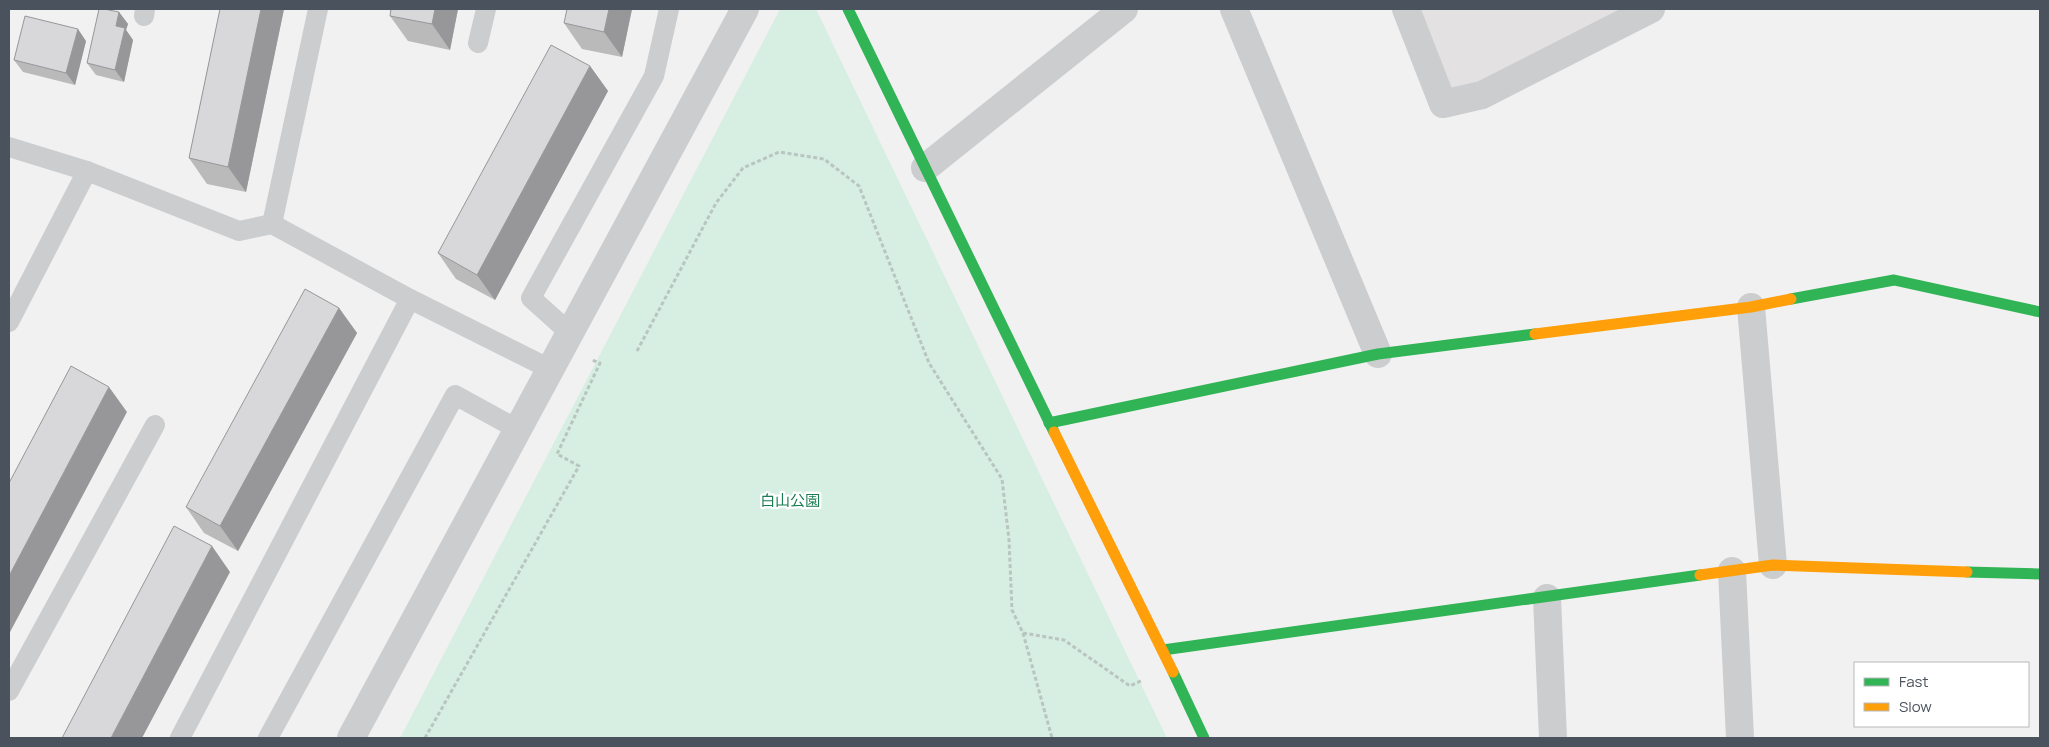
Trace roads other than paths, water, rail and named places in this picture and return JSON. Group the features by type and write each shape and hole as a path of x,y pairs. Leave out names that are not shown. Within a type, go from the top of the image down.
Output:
{"street":[{"path":"351,738 746,9"},
{"path":"848,9 924,168 1163,650 1204,738"},
{"path":"924,168 1124,9"},
{"path":"1234,9 1378,354"},
{"path":"1406,9 1443,104 1482,95 1651,9"},
{"path":"1049,422 1378,354 1751,307 1894,280 2040,312"},
{"path":"1751,307 1773,565"},
{"path":"1163,650 1773,565 2040,574"},
{"path":"1732,571 1740,738"},
{"path":"1547,598 1552,738"}],"lane":[{"path":"272,224 318,9"},
{"path":"478,43 486,9"},
{"path":"562,351 532,298 654,76 669,9"},
{"path":"9,147 87,171 239,231 272,224 410,299 562,351"},
{"path":"9,322 87,171"},
{"path":"180,738 410,299"},
{"path":"268,738 455,395 519,430"},
{"path":"9,691 155,425"}],"park label":[{"name":"白山公園","path":"790,501"}]}
